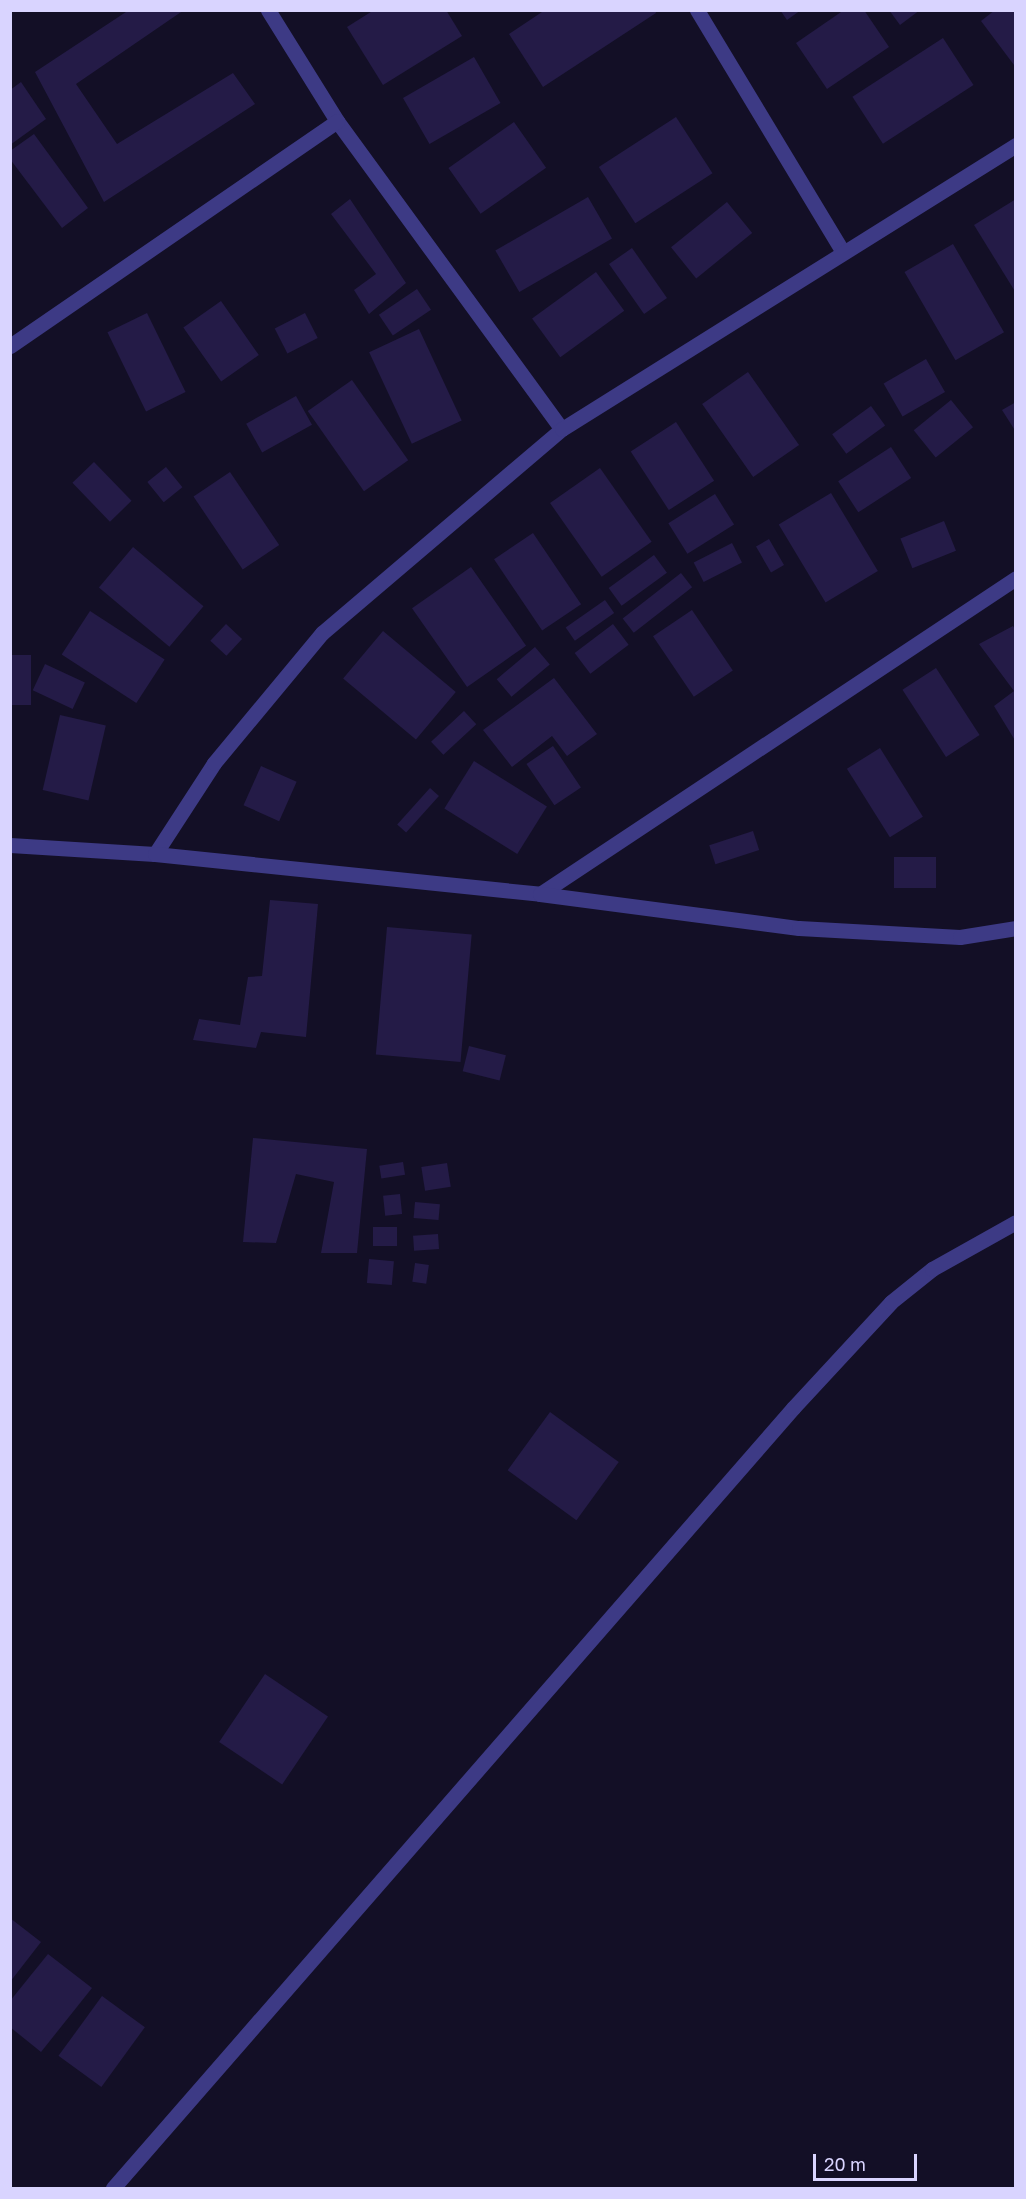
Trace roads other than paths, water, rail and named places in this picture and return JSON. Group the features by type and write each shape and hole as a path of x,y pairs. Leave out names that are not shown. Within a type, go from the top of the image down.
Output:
{"street":[{"path":"268,10 338,121 562,429"},
{"path":"697,10 842,250"},
{"path":"10,346 338,121"},
{"path":"155,854 214,763 322,633 562,429 842,250 1016,145"},
{"path":"540,894 1016,578"},
{"path":"10,845 155,854 540,894 799,928 960,937 1016,928"},
{"path":"113,2188 785,1417 884,1310 932,1269 1016,1222"}]}
